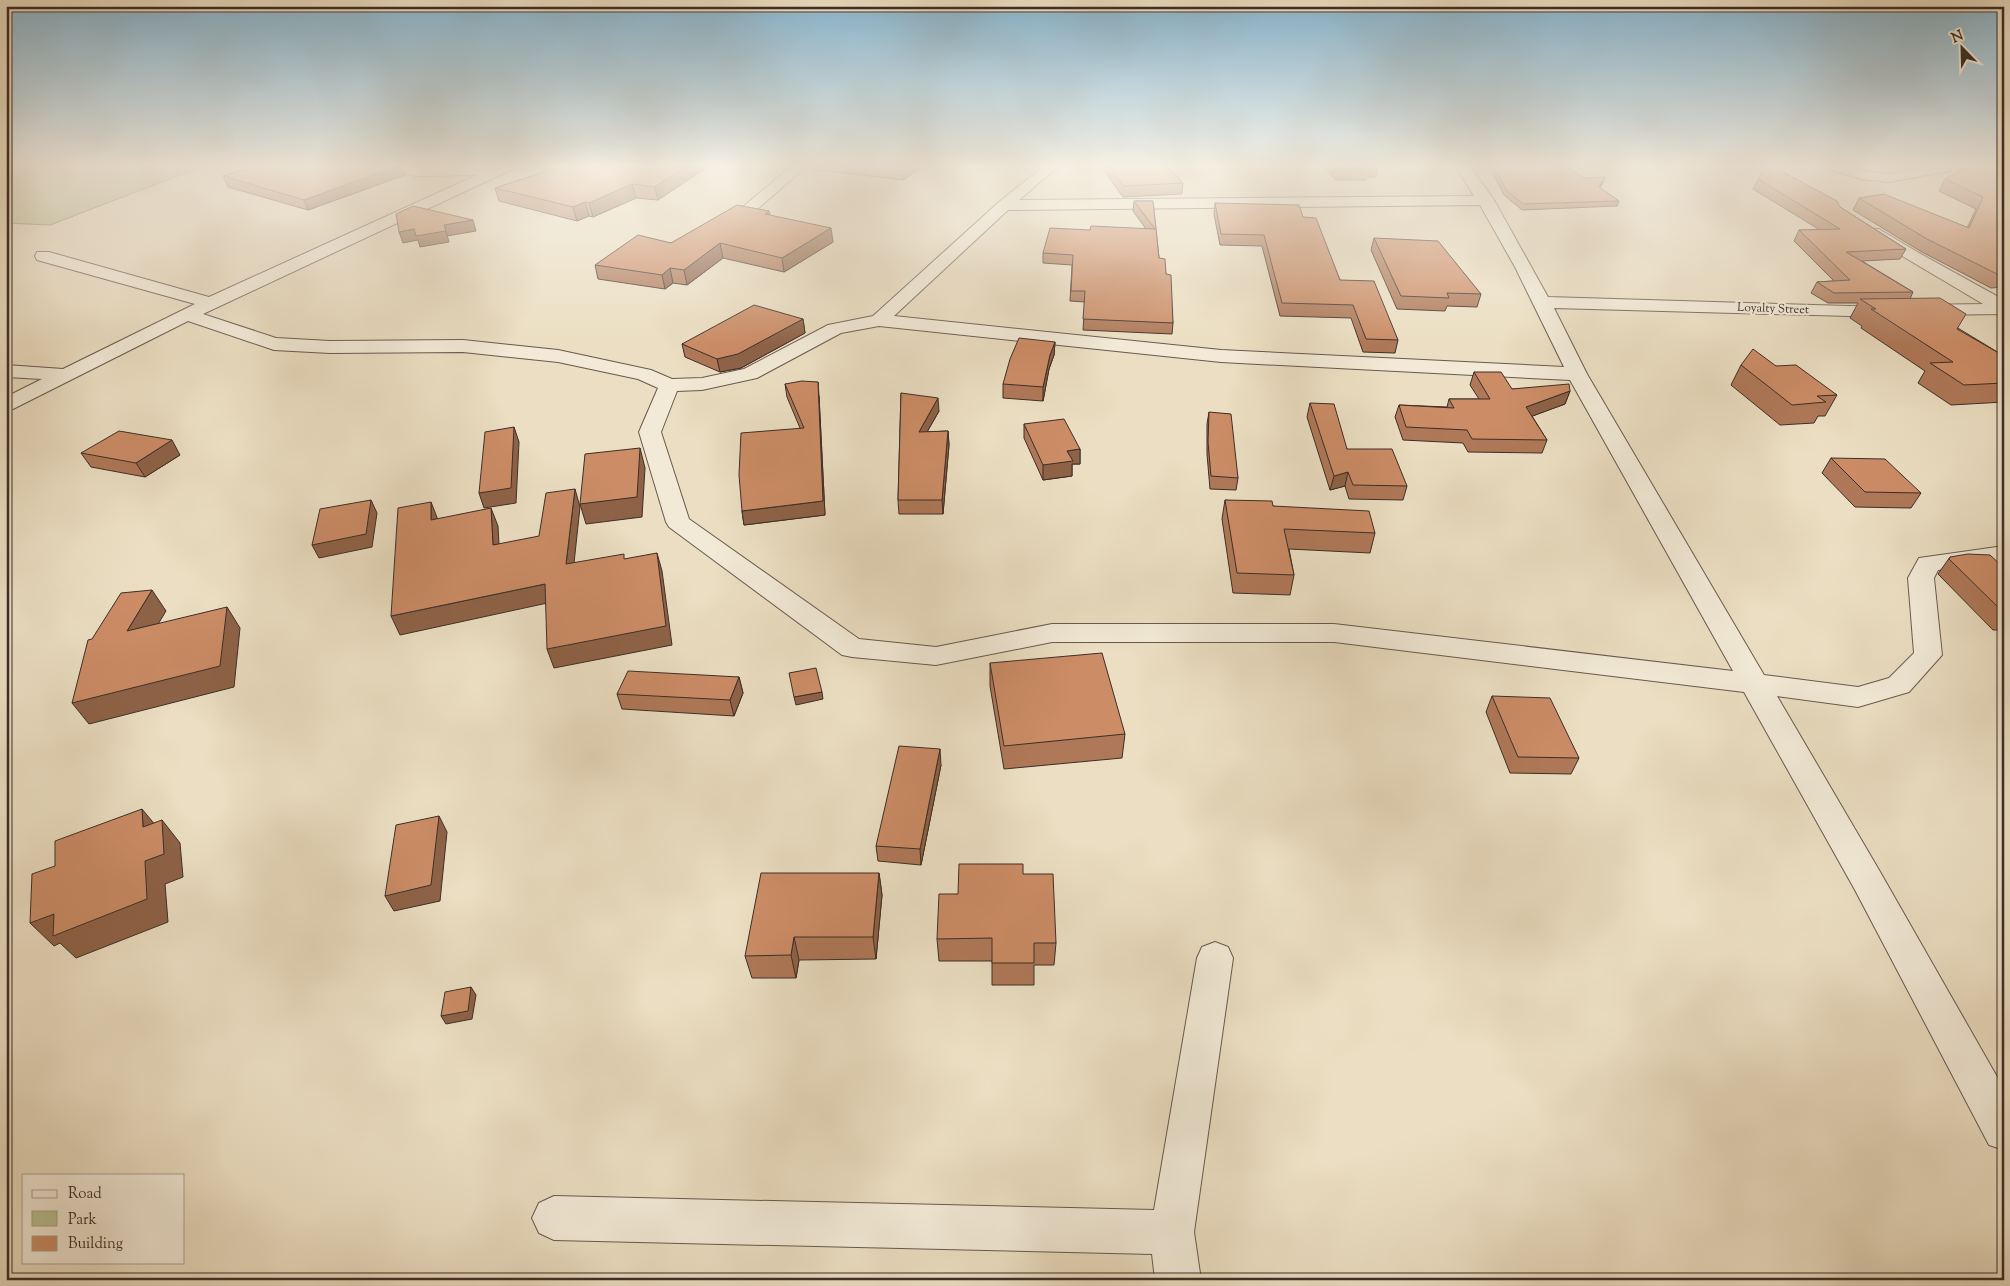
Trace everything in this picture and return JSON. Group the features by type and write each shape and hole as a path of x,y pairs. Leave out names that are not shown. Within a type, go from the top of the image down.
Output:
{"street":[{"path":"6,405 211,303 379,225"},
{"path":"879,320 982,225"},
{"path":"1500,225 1543,302 1577,374 1867,880 2004,1130"},
{"path":"1862,225 1913,257 2004,309"},
{"path":"44,256 211,303"},
{"name":"Loyalty Street","path":"1543,302 1849,311 2004,309"},
{"path":"187,315 274,344 330,347 463,346 558,356 644,374 669,385 702,384 750,374 835,328 879,320 1221,356 1577,374"},
{"path":"6,372 66,376"},
{"path":"669,385 650,432 678,522 852,648 936,656 1052,633 1334,633 1752,682 1858,697 1899,685 1928,655 1921,578 1928,563 2004,554"},
{"path":"1178,1280 1172,1232 1215,958"},
{"path":"554,1218 1172,1232"}],"building":[{"path":"398,225 444,225 446,231 416,236 414,229 399,232"},
{"path":"702,225 817,225 831,228 782,258 720,243 684,270 670,268 662,275 595,265 638,235 671,243"},
{"path":"1152,225 1156,225 1159,258 1165,259 1166,274 1171,275 1173,323 1083,319 1085,291 1071,291 1073,255 1043,253 1050,228 1090,230 1091,226 1155,229"},
{"path":"1219,225 1319,225 1340,280 1374,281 1398,340 1366,339 1353,305 1282,303 1264,235 1221,234"},
{"path":"1833,225 1868,225 1906,249 1846,252 1913,292 1834,293 1817,282 1850,280 1799,230 1840,229"},
{"path":"1904,225 1962,225 1969,228 1970,225 2004,225 2004,275 1999,275 1927,239"},
{"path":"1374,238 1438,241 1481,294 1447,293 1449,298 1401,296"},
{"path":"1940,298 1966,314 1957,329 2004,356 2004,383 1964,385 1930,363 1953,362 1871,309 1876,309 1860,299"},
{"path":"754,305 803,319 738,354 717,359 682,344"},
{"path":"1019,338 1055,342 1043,387 1003,384 1010,359"},
{"path":"1753,349 1776,366 1796,365 1837,395 1817,396 1826,402 1792,405 1741,365"},
{"path":"1474,372 1501,372 1512,389 1569,384 1570,391 1526,407 1547,440 1472,439 1467,430 1406,427 1399,405 1454,408 1449,399 1490,399"},
{"path":"802,381 818,382 823,501 742,511 739,475 741,433 804,428 785,384"},
{"path":"901,393 938,398 919,432 948,431 942,500 898,500"},
{"path":"1310,403 1334,404 1347,449 1392,449 1407,486 1353,485 1348,472 1334,476"},
{"path":"1209,412 1231,414 1238,478 1211,476 1208,442"},
{"path":"1064,419 1080,449 1067,451 1073,461 1043,465 1024,424"},
{"path":"514,427 511,488 479,493 485,432"},
{"path":"119,431 172,440 136,463 81,453"},
{"path":"640,448 637,497 580,504 585,454"},
{"path":"1831,458 1885,459 1921,493 1865,492"},
{"path":"575,489 566,564 624,554 624,559 657,553 666,626 547,649 545,584 391,616 398,508 431,502 431,520 491,508 493,545 539,536 546,493"},
{"path":"371,500 366,534 312,545 320,509"},
{"path":"1225,500 1272,501 1273,506 1369,511 1375,533 1284,529 1294,575 1237,573"},
{"path":"1968,554 1990,555 2004,568 2004,613 1949,559 1950,557"},
{"path":"152,590 127,631 227,607 220,666 72,703 88,640 92,639 121,593"},
{"path":"1102,653 1125,734 1004,746 990,663"},
{"path":"816,668 822,692 794,697 789,673"},
{"path":"628,671 739,677 730,700 617,694"},
{"path":"1492,696 1550,698 1579,758 1518,757"},
{"path":"899,746 940,749 920,849 876,846"},
{"path":"142,809 143,827 162,820 164,854 145,861 147,899 53,936 54,914 30,923 32,874 55,866 55,841"},
{"path":"439,816 431,885 385,896 396,825"},
{"path":"959,864 1023,864 1023,874 1053,874 1056,943 1034,943 1034,963 992,963 992,938 937,939 939,894 958,894"},
{"path":"761,873 879,873 873,937 794,937 791,955 745,956"},
{"path":"471,987 468,1011 441,1016 445,992"}]}
